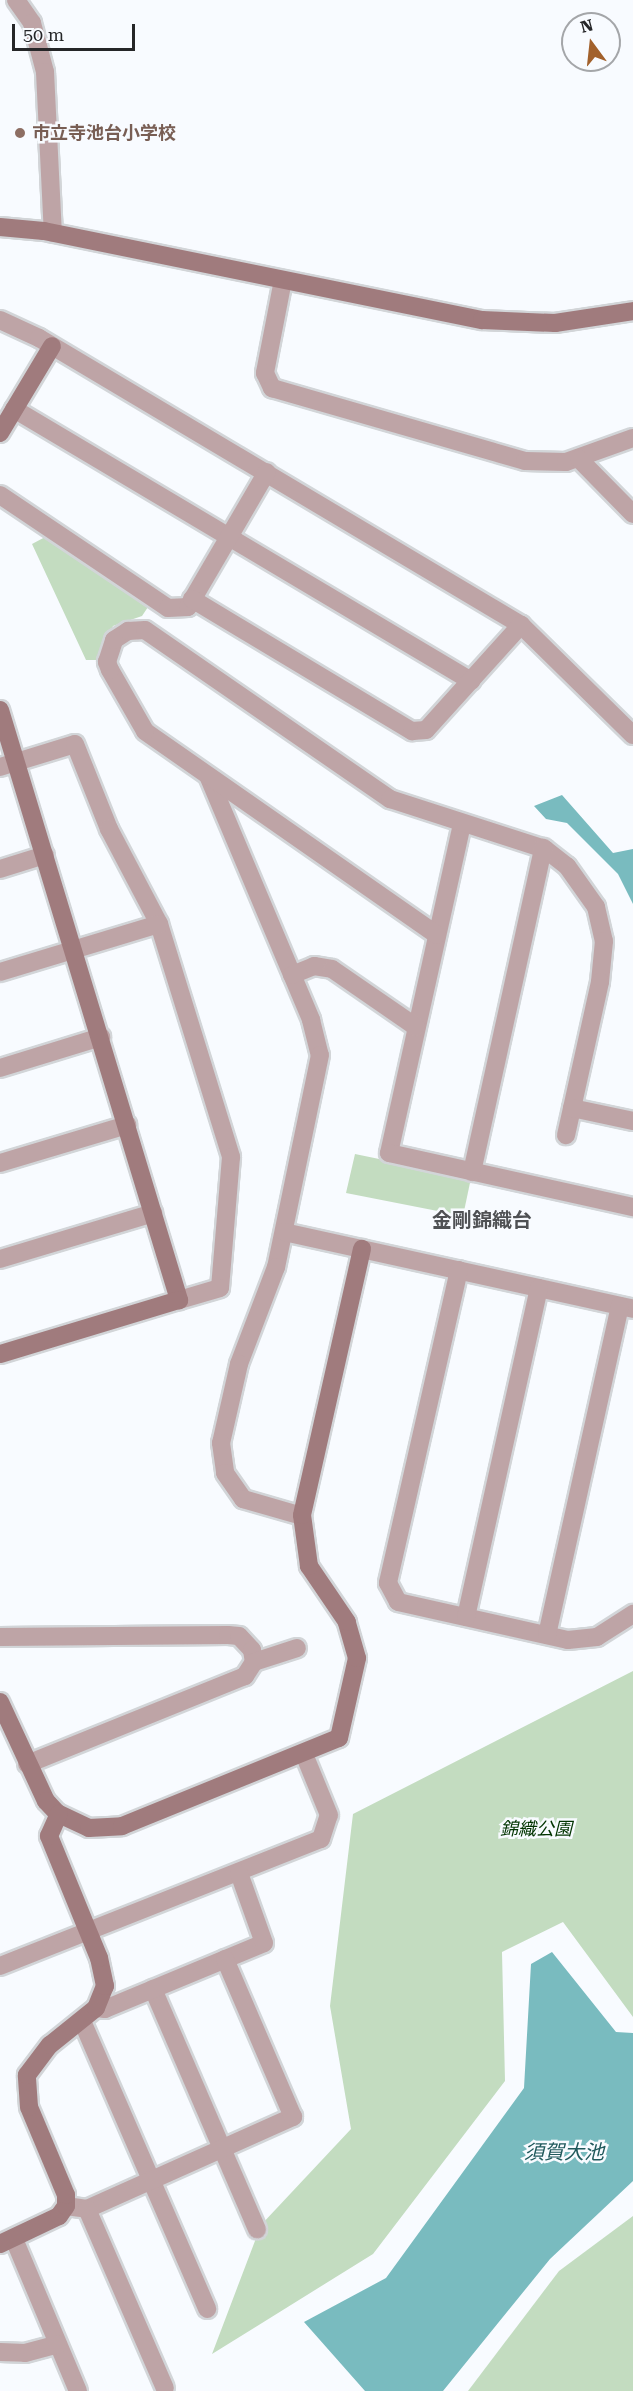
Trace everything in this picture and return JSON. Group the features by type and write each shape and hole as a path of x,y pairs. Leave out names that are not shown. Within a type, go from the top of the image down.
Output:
{"street":[{"path":"16,0 32,23 45,72 53,233"},
{"path":"0,227 53,233 506,323 592,320 633,310"},
{"path":"283,280 265,374 272,388 508,457 544,463 579,459 633,438"},
{"path":"0,320 52,346 521,625 633,735"},
{"path":"0,432 52,346"},
{"path":"14,409 471,681"},
{"path":"579,459 633,514"},
{"path":"0,495 168,608 188,607 267,472"},
{"path":"192,599 412,731 426,730 521,625"},
{"path":"437,934 152,738 137,720 107,662 110,648 121,634 145,630 390,799 462,824 543,848 567,866 588,892 604,941 600,982 566,1135"},
{"path":"0,710 8,764 45,855 179,1300"},
{"path":"0,1354 220,1288 231,1158 159,924 108,829 75,744 8,764"},
{"path":"208,777 292,975 320,1055 270,1290 239,1364 221,1460 231,1487 243,1499 257,1507 302,1516"},
{"path":"229,823 232,809 247,804"},
{"path":"462,824 389,1153 633,1208"},
{"path":"472,1172 543,848"},
{"path":"0,869 45,855"},
{"path":"0,972 159,924"},
{"path":"292,975 314,966 332,969 416,1027"},
{"path":"0,1068 101,1037"},
{"path":"573,1108 633,1121"},
{"path":"0,1164 127,1125"},
{"path":"0,1259 153,1213"},
{"path":"284,1232 627,1308 547,1635"},
{"path":"0,1702 46,1801 59,1814 89,1828 122,1826 304,1754 342,1734 357,1658 347,1622 309,1566 302,1516 362,1249"},
{"path":"459,1270 388,1583 398,1602 568,1640 597,1637 633,1614"},
{"path":"466,1617 539,1288"},
{"path":"0,1637 239,1636 252,1650 254,1662"},
{"path":"27,1764 238,1679 254,1662 297,1648"},
{"path":"0,1966 313,1843 326,1832 329,1815 304,1754"},
{"path":"59,1814 49,1836 105,1978 96,2008 37,2058 25,2085 29,2107 66,2195 66,2206 59,2216 7,2242 58,2344 78,2391"},
{"path":"96,2008 105,2010 264,1943 239,1873"},
{"path":"66,2206 87,2209 293,2117 225,1959"},
{"path":"153,1989 257,2229"},
{"path":"82,2021 207,2309"},
{"path":"87,2209 165,2388"},
{"path":"0,2352 26,2353 58,2344"}],"green space":[{"path":"47,536 150,604 142,616 113,626 99,660 86,660 32,544"},
{"path":"355,1154 471,1178 463,1216 346,1193"},
{"name":"錦織公園","path":"633,1671 633,2017 563,1922 502,1952 505,2081 373,2254 212,2354 261,2225 351,2129 330,2006 353,1814"},
{"path":"633,2216 633,2391 468,2391 559,2271"}],"water":[{"path":"562,795 613,853 633,849 633,904 618,874 567,823 546,819 534,806"},
{"name":"須賀大池","path":"552,1952 616,2032 633,2033 633,2181 550,2259 443,2391 365,2391 304,2322 386,2278 524,2088 531,1964"}],"place":[{"name":"市立寺池台小学校","path":"20,133"}],"district":[{"name":"金剛錦織台","path":"482,1220"}]}
